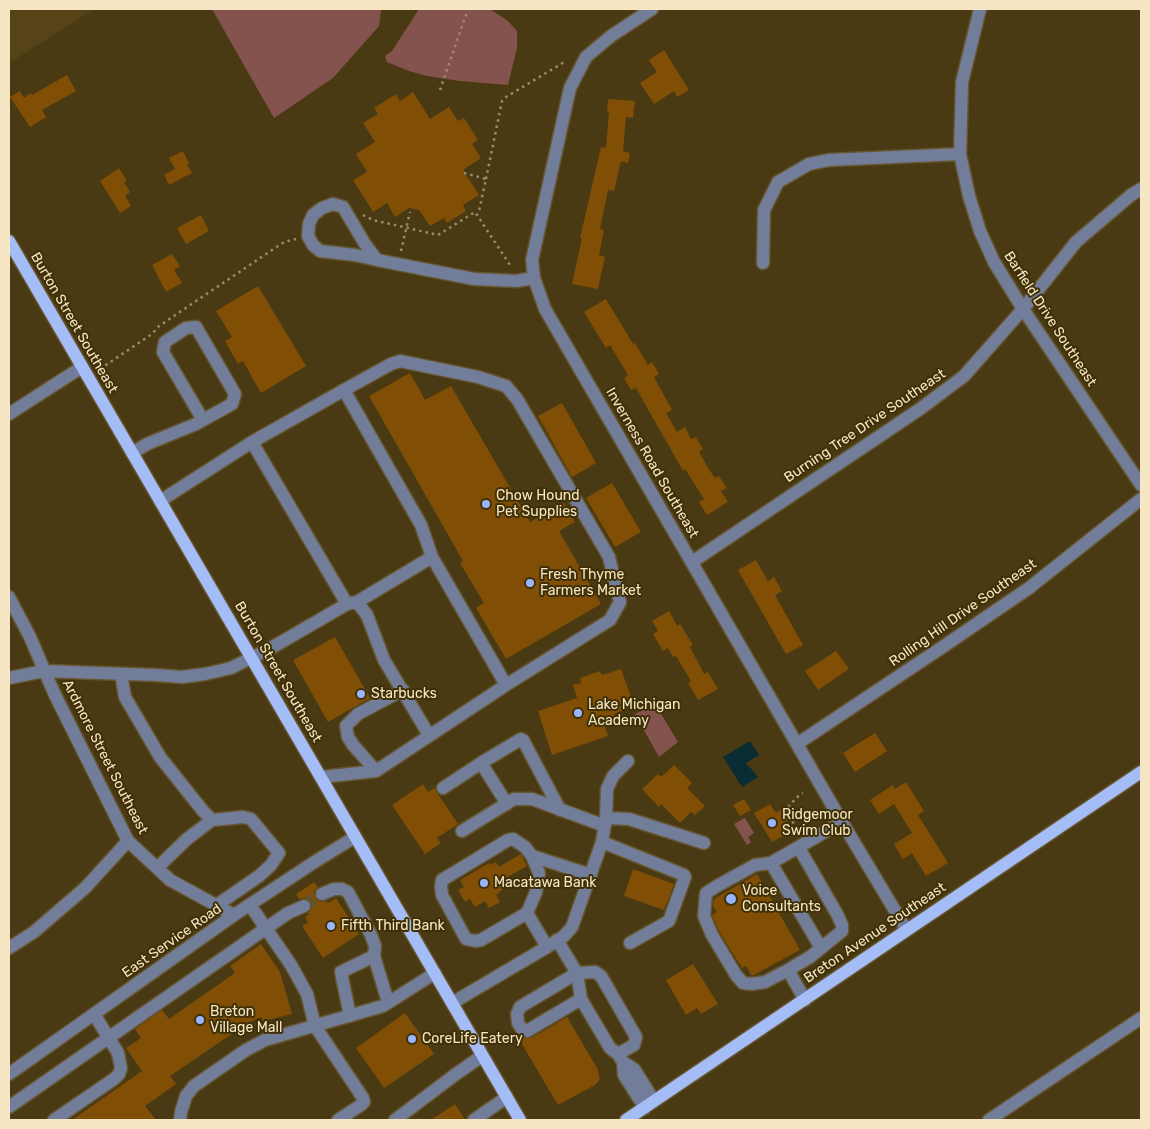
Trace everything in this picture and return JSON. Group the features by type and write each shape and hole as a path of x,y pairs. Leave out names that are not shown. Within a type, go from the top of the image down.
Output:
{"main road":[{"name":"Burton Street Southeast","path":"9,241 520,1120"},
{"name":"Breton Avenue Southeast","path":"626,1120 1141,772"}],"street":[{"name":"Inverness Road Southeast","path":"652,9 611,36 586,57 570,88 532,260 534,278 545,309 796,744 906,929"},
{"name":"Barfield Drive Southeast","path":"980,9 962,82 960,154 968,196 980,231 994,262 1023,309 1141,485"},
{"path":"763,263 764,210 778,182 809,164 828,160 960,154"},
{"name":"Burning Tree Drive Southeast","path":"692,562 920,410 964,376 1023,309 1076,242 1131,195 1141,189"},
{"path":"377,260 343,207 333,204 322,208 313,216 309,224 308,236 313,245 320,250 474,279 516,281 534,278"},
{"path":"132,452 203,420 232,404 234,394 196,328 186,328 165,342 163,352 203,420"},
{"path":"160,501 252,442 391,364 400,361 478,377 506,386 517,399 609,557 620,602 610,620 506,685 376,771 322,777"},
{"path":"9,414 82,367"},
{"path":"344,390 421,525 432,557 506,685"},
{"path":"252,442 352,603 367,615 384,660 429,735"},
{"name":"Rolling Hill Drive Southeast","path":"796,744 1029,588 1141,498"},
{"path":"9,678 44,671 182,677 231,668 352,603 432,557"},
{"name":"Ardmore Street Southeast","path":"9,597 128,841 170,880 234,915"},
{"path":"121,674 125,697 160,757 212,820"},
{"path":"376,771 348,738 346,726 358,714 406,696"},
{"path":"443,788 521,739 560,810"},
{"path":"452,1003 552,944 572,928 602,842 607,789 613,776 628,761"},
{"path":"481,763 507,804"},
{"path":"462,831 514,799 532,800 605,822 629,818 704,844"},
{"path":"157,868 187,839 212,820 251,818 279,853 271,865 259,876 217,905"},
{"path":"800,843 842,925 842,931 788,970 765,982 743,983 736,975 712,935 704,916 706,894 756,865 771,863 800,843 842,822"},
{"name":"East Service Road","path":"9,1074 234,915 356,837"},
{"path":"508,840 516,841 532,856 539,872 538,884 528,913 481,940 466,939 442,895 440,886 442,880 508,840"},
{"path":"9,948 34,932 84,888 128,841"},
{"path":"602,842 686,877 669,921 630,943"},
{"path":"532,856 591,875"},
{"path":"771,863 821,948"},
{"path":"322,894 342,889 348,892 375,946 374,956 388,1002"},
{"path":"250,905 291,965 307,994 315,1026 363,1098 364,1102 361,1105 338,1120"},
{"path":"9,1107 288,913 304,906"},
{"path":"528,913 577,974 581,999 610,1048 621,1058 624,1075 650,1104"},
{"path":"350,1016 341,972 374,956"},
{"path":"788,970 805,1000"},
{"path":"581,999 527,1031 522,1029 518,1023 517,1014 520,1007 577,974 595,972 601,976 636,1037 634,1046 621,1058"},
{"path":"180,1120 186,1096 194,1086 246,1050 265,1040 383,1006 435,973"},
{"path":"54,1120 119,1074 121,1068 120,1059 110,1038 94,1014"},
{"path":"989,1120 1141,1018"},
{"path":"395,1120 482,1056"},
{"path":"474,1120 507,1097"}],"path":[{"path":"440,90 468,9"},
{"path":"477,215 502,101 506,96 566,61"},
{"path":"464,173 486,179"},
{"path":"343,207 373,220 438,235 474,212 516,274"},
{"path":"401,253 410,212"},
{"path":"100,369 152,334 159,326 284,242 308,236"},
{"path":"800,843 785,811 803,793"}],"shaded area":[{"path":"9,9 94,9 9,63"},
{"path":"212,9 381,9 379,26 333,78 274,118"},
{"path":"419,9 490,9 508,21 517,31 517,48 508,85 427,76 387,62 385,56 392,51"},
{"path":"655,704 678,742 659,757 635,714"},
{"path":"745,818 754,833 748,837 751,842 747,845 734,824"}],"water":[{"path":"750,741 759,755 746,763 758,777 742,787 723,757"}],"building":[{"path":"664,50 689,90 677,97 674,91 654,104 640,83 657,72 649,60"},
{"path":"67,75 76,91 42,110 46,117 30,127 10,97 20,91 24,98 31,93 32,95"},
{"path":"413,92 430,119 449,107 458,121 464,118 478,140 472,144 481,158 463,170 479,195 463,205 466,211 447,223 444,218 430,226 419,210 409,208 395,217 387,203 373,212 353,180 367,172 356,154 375,142 363,123 378,114 374,108 396,94 400,101"},
{"path":"608,99 635,101 633,118 626,117 623,151 630,153 628,163 621,161 614,191 608,190 600,229 604,230 599,255 605,257 598,289 572,284 582,238 580,238 601,147 606,148 609,112 607,112"},
{"path":"183,151 192,173 169,185 164,175 175,169 169,158"},
{"path":"119,168 127,181 124,182 130,192 125,196 131,206 120,213 100,181"},
{"path":"201,215 209,231 186,244 177,228"},
{"path":"172,254 180,266 174,270 182,283 166,292 152,265"},
{"path":"258,286 306,366 261,393 243,361 238,364 225,341 232,337 216,311"},
{"path":"606,299 633,344 635,343 648,365 652,362 659,374 654,377 672,410 666,413 677,432 685,427 691,439 696,437 703,449 699,452 710,471 715,478 719,476 727,488 721,491 728,502 707,515 699,502 704,499 685,469 683,471 636,388 631,390 624,378 628,375 610,345 606,348 584,312"},
{"path":"410,373 425,400 451,386 530,522 564,503 575,522 559,531 601,604 506,659 476,608 484,603 460,563 463,561 369,396"},
{"path":"562,403 596,463 572,477 538,416"},
{"path":"612,483 641,532 615,547 586,498"},
{"path":"756,560 768,581 774,577 782,591 775,595 803,645 786,654 738,570"},
{"path":"669,611 677,626 680,624 693,645 690,647 704,674 708,672 718,689 698,700 688,683 691,681 676,656 673,657 668,648 663,651 653,634 658,631 652,621"},
{"path":"335,637 370,698 328,722 293,660"},
{"path":"836,651 849,669 818,690 805,671"},
{"name":"Lake Michigan Academy","path":"621,669 632,700 620,704 622,711 614,714 616,720 604,724 608,736 552,755 538,711 577,698 573,685 581,683 580,678 600,671 602,675"},
{"path":"875,733 887,751 855,772 843,753"},
{"path":"674,765 692,783 687,788 705,806 695,815 691,812 680,823 661,804 659,807 642,789 658,774 661,777"},
{"path":"906,782 924,811 918,815 948,863 926,876 912,853 903,859 894,844 912,833 894,804 879,814 870,800 893,785 895,789"},
{"path":"423,784 428,792 434,788 458,824 437,838 441,843 425,854 392,805"},
{"path":"744,799 751,810 740,816 733,805"},
{"name":"Ridgemoor Swim Club","path":"770,804 776,813 782,809 789,820 783,823 788,833 772,842 754,813"},
{"name":"Macatawa Bank","path":"521,854 527,866 504,879 508,885 496,895 500,902 489,908 485,901 475,907 470,899 465,902 458,890 464,887 460,880 489,863 490,865 496,862 499,867"},
{"path":"633,869 674,884 664,910 624,896"},
{"path":"757,874 800,950 752,976 746,966 742,968 719,931 712,915 717,912 713,906 714,899"},
{"path":"314,882 318,887 314,893 317,900 328,903 336,898 359,934 323,958 302,926 308,922 305,917 309,914 312,903 305,898 299,899 296,894"},
{"name":"Breton Village Mall","path":"261,944 280,972 292,1014 263,1021 261,1017 248,1023 170,1076 176,1084 145,1106 156,1120 72,1120 142,1071 126,1048 141,1038 135,1029 162,1010 169,1019 235,973 230,966"},
{"path":"693,964 718,1004 701,1014 697,1008 686,1015 666,980"},
{"path":"405,1013 434,1054 384,1088 356,1048"},
{"path":"567,1017 597,1068 600,1079 595,1085 558,1105 519,1039 531,1038"},
{"path":"455,1104 465,1120 431,1120"}],"tunnel":[{"path":"304,906 322,894"}],"place":[{"name":"Chow Hound Pet Supplies","path":"486,504"},
{"name":"Fresh Thyme Farmers Market","path":"530,583"},
{"name":"Starbucks","path":"361,694"},
{"name":"Lake Michigan Academy","path":"578,713"},
{"name":"Ridgemoor Swim Club","path":"772,823"},
{"name":"Macatawa Bank","path":"484,883"},
{"name":"Voice Consultants","path":"731,899"},
{"name":"Fifth Third Bank","path":"331,926"},
{"name":"Breton Village Mall","path":"200,1020"},
{"name":"CoreLife Eatery","path":"412,1039"}]}
